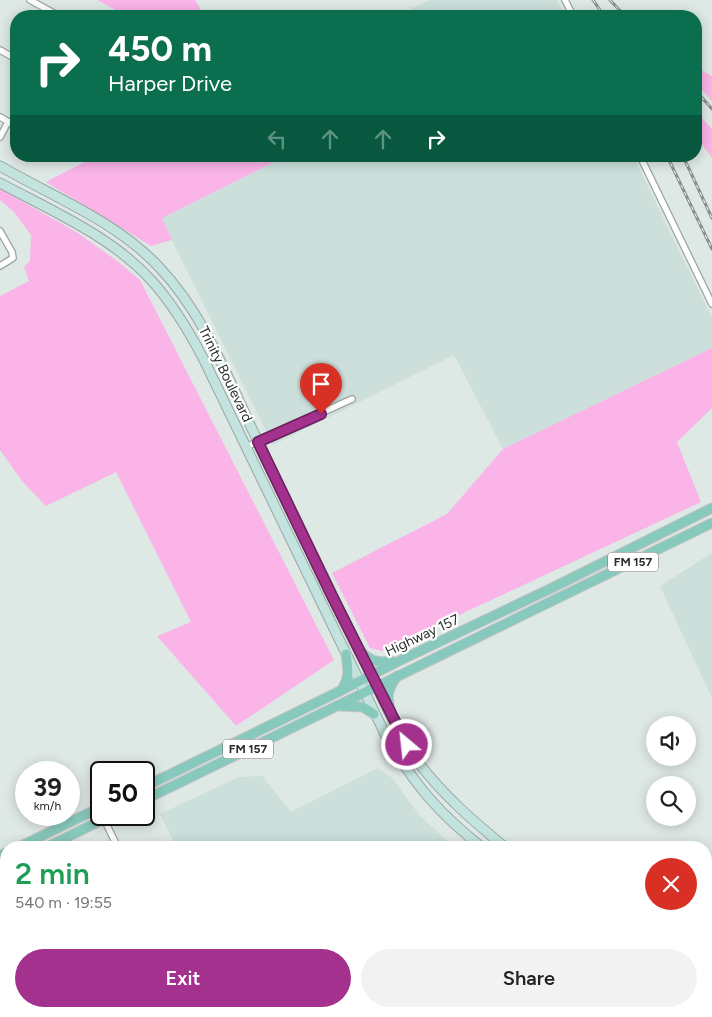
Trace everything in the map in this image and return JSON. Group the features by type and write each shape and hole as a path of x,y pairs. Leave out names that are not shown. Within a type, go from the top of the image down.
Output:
{"main road":[{"name":"Trinity Boulevard","path":"0,166 100,221 125,238 158,266 192,308 204,328 319,570 416,760 467,816 497,841"},
{"name":"Trinity Boulevard","path":"0,183 83,228 116,249 159,289 183,322 204,360 374,714 398,756 432,802 456,827 474,841"},
{"name":"Highway 157","path":"155,782 359,680 549,590 712,508"},
{"name":"Highway 157","path":"155,795 712,524"},
{"path":"308,575 319,570"},
{"path":"549,590 554,601"},
{"path":"360,650 372,660 381,663 399,661"},
{"path":"340,691 348,680 349,671 346,654"},
{"path":"394,720 388,697 389,688 398,675"},
{"path":"337,706 363,707 374,714"},
{"path":"34,841 90,818"},
{"path":"57,841 90,821"}],"street":[{"path":"30,0 48,10"},
{"path":"0,117 8,122 0,137"},
{"path":"643,162 712,304"},
{"path":"0,231 12,252 13,258 0,266"},
{"path":"246,447 352,399"},
{"path":"109,826 115,841"}],"shaded area":[{"path":"97,0 195,0 201,10 116,10"},
{"path":"430,0 557,0 562,10 409,10"},
{"path":"702,71 712,76 712,101 702,90"},
{"path":"702,118 712,129 712,158 702,144"},
{"path":"84,162 274,162 162,218 172,240 151,246 46,182"},
{"path":"274,162 636,162 712,318 712,348 503,449 454,355 273,445 161,218"},
{"path":"0,189 78,233 140,280 334,660 236,726 157,636 191,622 116,472 46,506 22,481 0,450 0,296 29,281 24,267 30,261 31,235 14,212 0,200"},
{"path":"712,348 712,408 677,442 701,502 382,651 370,648 332,573 447,514 503,449"},
{"path":"712,553 712,698 660,586"},
{"path":"378,768 392,778 419,815 447,841 173,841 160,814 239,777 262,776 291,812"}],"railway":[{"path":"593,0 600,10"},
{"path":"610,0 619,10"},
{"path":"702,98 712,109"},
{"path":"670,162 712,249"},
{"path":"686,162 712,218"}],"route":[{"path":"321,414 258,442 381,696 407,745"}]}
